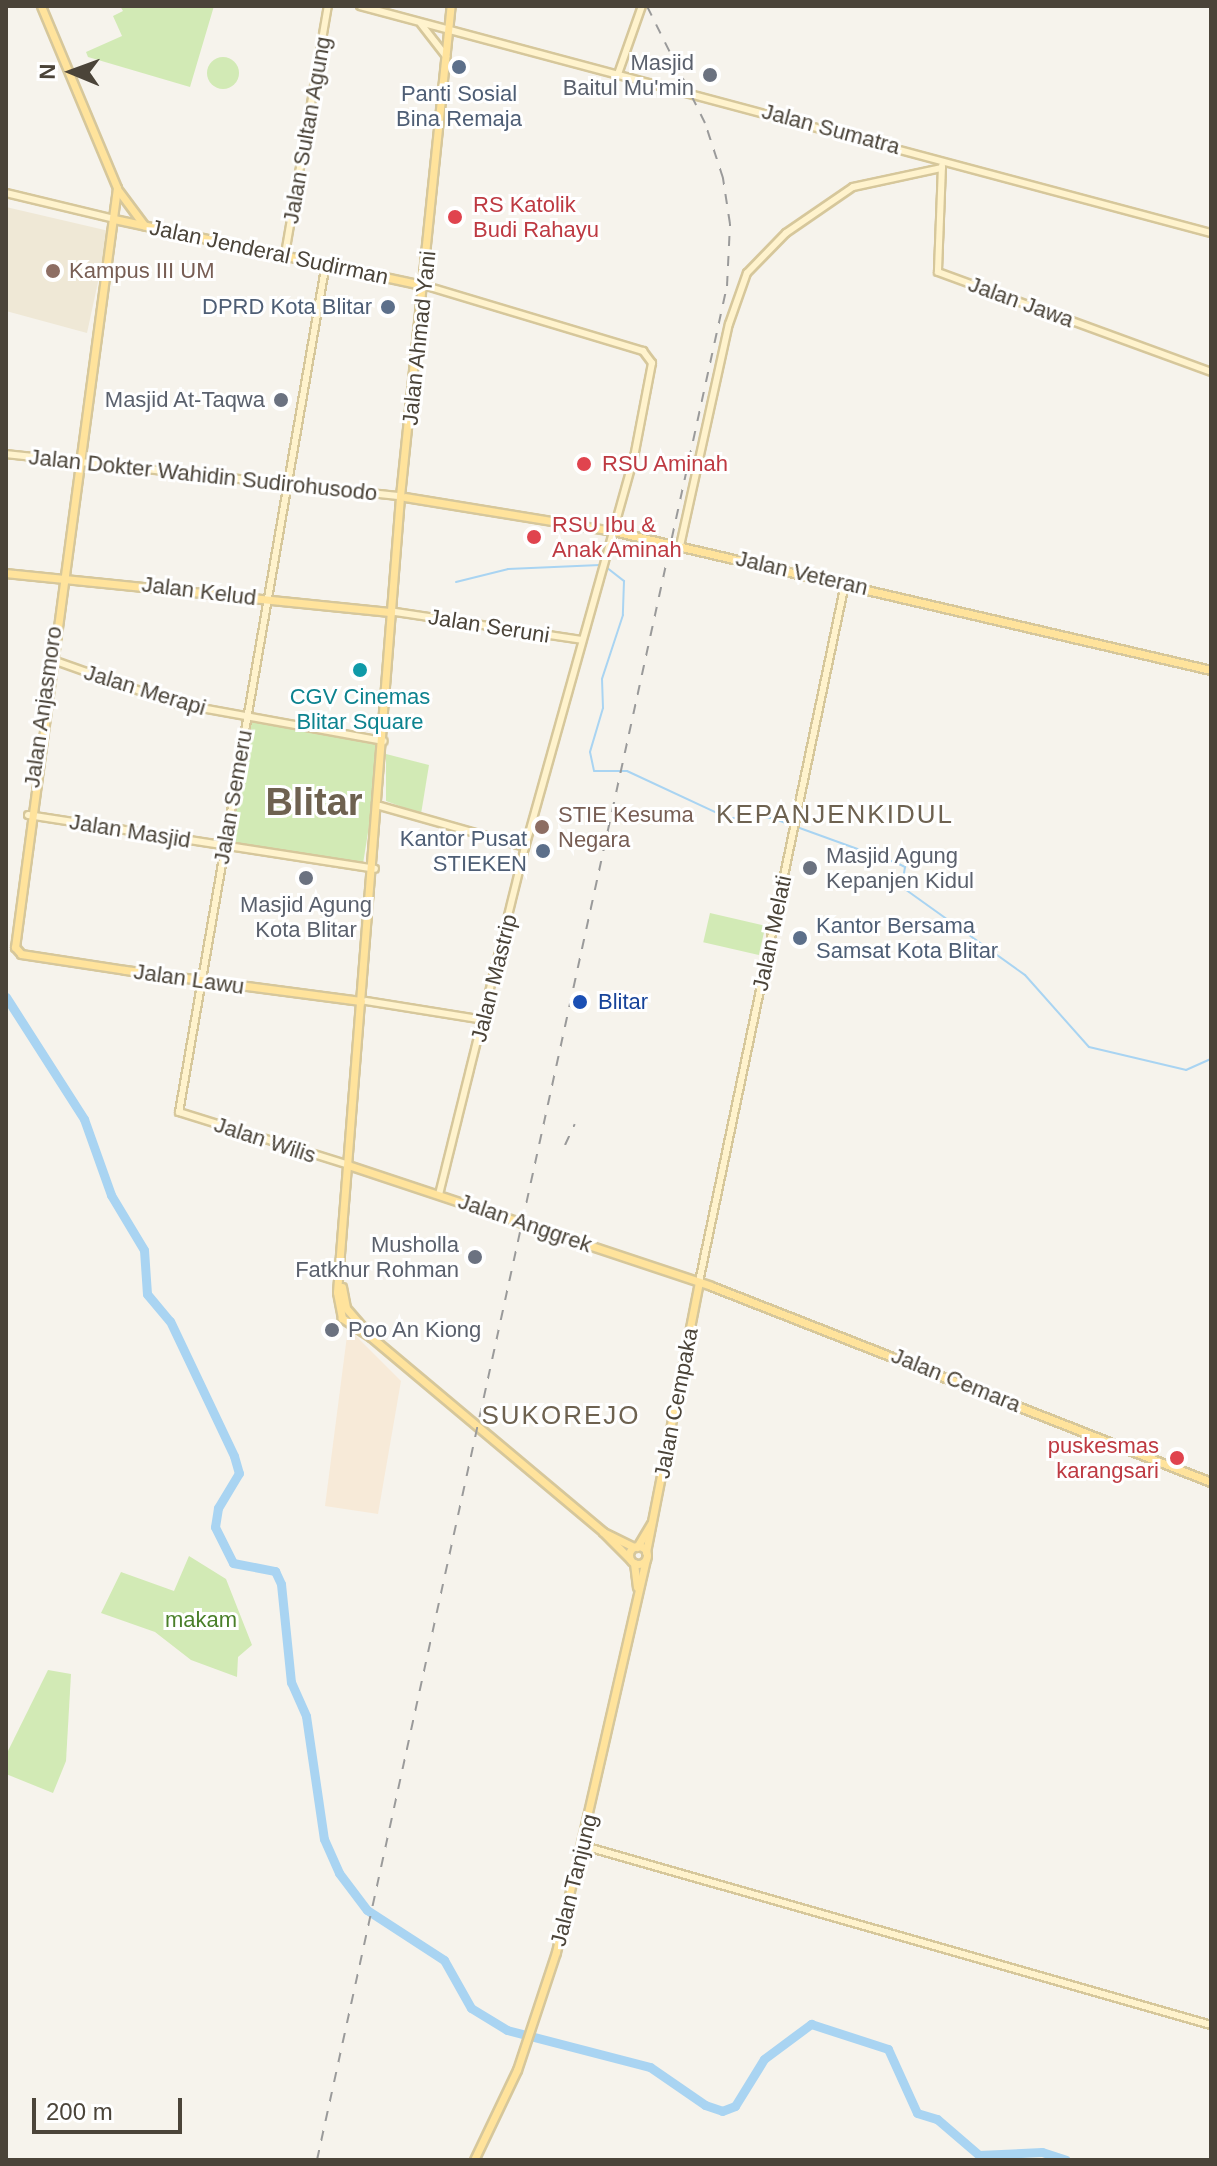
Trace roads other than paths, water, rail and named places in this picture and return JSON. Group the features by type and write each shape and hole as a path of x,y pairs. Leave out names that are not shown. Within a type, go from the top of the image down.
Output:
{"main road":[{"path":"41,6 117,188 146,226"},
{"name":"Jalan Sultan Agung","path":"285,254 328,6"},
{"name":"Jalan Sumatra","path":"360,6 448,31 620,69 1211,233"},
{"name":"Jalan Ahmad Yani","path":"451,6 401,515 375,869 340,1273 346,1308 371,1337 603,1532"},
{"path":"620,69 642,6"},
{"path":"419,22 446,56"},
{"name":"Jalan Jawa","path":"943,159 938,272 1211,372"},
{"path":"680,546 699,453 747,273 757,258 853,187 942,168"},
{"name":"Jalan Anjasmoro","path":"17,952 13,928 117,188"},
{"path":"6,193 114,219"},
{"name":"Jalan Jenderal Sudirman","path":"114,219 423,285"},
{"name":"Jalan Semeru","path":"179,1112 199,981 248,718 326,263"},
{"name":"Jalan Mastrip","path":"423,285 648,355 652,378 634,457 525,847 439,1194"},
{"name":"Jalan Dokter Wahidin Sudirohusodo","path":"6,454 288,482 403,497"},
{"name":"Jalan Veteran","path":"403,497 613,531 1211,667"},
{"name":"Jalan Kelud","path":"6,573 393,612"},
{"name":"Jalan Melati","path":"699,1282 845,584"},
{"name":"Jalan Seruni","path":"393,612 582,640"},
{"name":"Jalan Merapi","path":"50,659 155,698 248,718 384,741"},
{"path":"380,806 525,847"},
{"name":"Jalan Masjid","path":"28,815 375,869"},
{"name":"Jalan Lawu","path":"17,952 199,981 364,1001"},
{"path":"364,1001 484,1020"},
{"name":"Jalan Wilis","path":"179,1112 351,1166"},
{"name":"Jalan Anggrek","path":"351,1166 699,1282"},
{"name":"Jalan Cemara","path":"699,1282 1211,1482"},
{"name":"Jalan Cempaka","path":"646,1556 699,1282"},
{"name":"Jalan Cempaka","path":"632,1561 636,1547 653,1523"},
{"path":"603,1532 636,1547 646,1556 632,1561 603,1532"},
{"name":"Jalan Tanjung","path":"474,2160 534,2025 584,1846 646,1556"},
{"name":"Jalan Tanjung","path":"632,1561 637,1589"},
{"path":"584,1846 1211,2025"}],"waterway":[{"path":"456,582 508,569 600,565"},
{"path":"606,567 624,581 623,615 602,679 603,708 590,752 594,771 627,771 728,818 772,818 899,864 905,867 902,887 1025,975 1089,1047 1186,1070 1211,1059"},
{"path":"6,997 84,1119 111,1195 144,1250 147,1294 170,1321 234,1456 239,1473 218,1508 215,1527 233,1563 275,1571 281,1584 291,1682 306,1716 324,1839 339,1873 367,1910 444,1960 471,2008 507,2030 650,2067 705,2105 722,2111 735,2106 764,2059 811,2024 888,2049 917,2113 937,2119 979,2155 1042,2152 1066,2160"}],"railway":[{"path":"317,2160 727,286 730,224 723,178 705,123 647,6"},
{"path":"565,1145 575,1124"}],"place":[{"name":"Panti Sosial Bina Remaja","path":"459,67"},
{"name":"Masjid Baitul Mu'min","path":"710,75"},
{"name":"RS Katolik Budi Rahayu","path":"455,217"},
{"name":"Kampus III UM","path":"53,271"},
{"name":"DPRD Kota Blitar","path":"388,307"},
{"name":"Masjid At-Taqwa","path":"281,400"},
{"name":"RSU Aminah","path":"584,464"},
{"name":"RSU Ibu & Anak Aminah","path":"534,537"},
{"name":"CGV Cinemas Blitar Square","path":"360,670"},
{"name":"STIE Kesuma Negara","path":"542,827"},
{"name":"Kantor Pusat STIEKEN","path":"543,851"},
{"name":"Masjid Agung Kepanjen Kidul","path":"810,868"},
{"name":"Masjid Agung Kota Blitar","path":"306,878"},
{"name":"Kantor Bersama Samsat Kota Blitar","path":"800,938"},
{"name":"Blitar","path":"580,1002"},
{"name":"Musholla Fatkhur Rohman","path":"475,1257"},
{"name":"Poo An Kiong","path":"332,1330"},
{"name":"puskesmas karangsari","path":"1177,1458"}],"district":[{"name":"Blitar","path":"314,803"},
{"name":"KEPANJENKIDUL","path":"835,815"},
{"name":"SUKOREJO","path":"561,1416"}],"park label":[{"name":"makam","path":"201,1620"}]}
